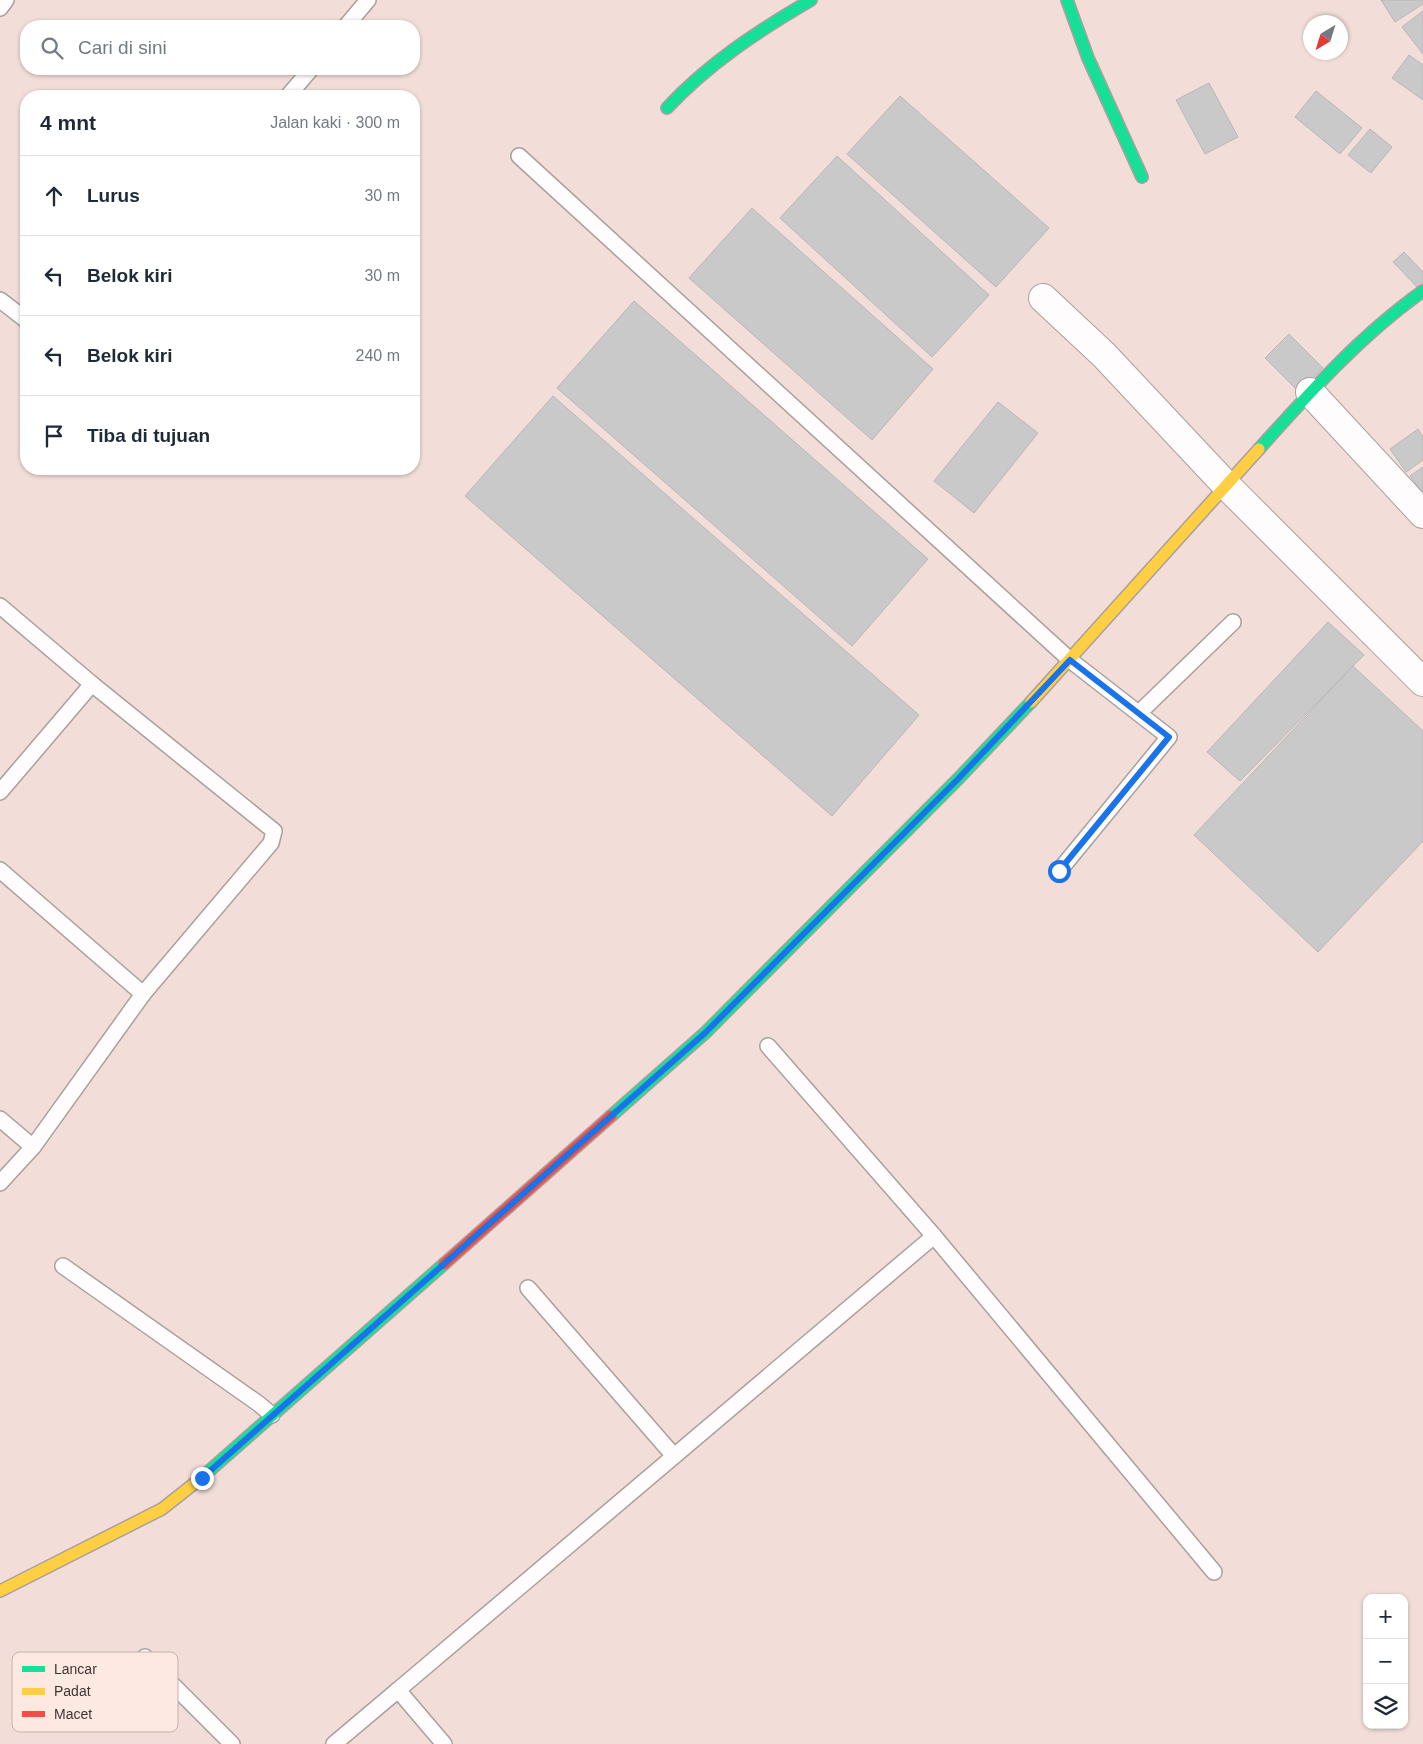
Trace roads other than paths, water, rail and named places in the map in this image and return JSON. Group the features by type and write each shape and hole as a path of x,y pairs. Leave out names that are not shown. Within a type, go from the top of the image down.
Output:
{"street":[{"path":"666,108 693,79 726,52 811,0"},
{"path":"1067,0 1088,58 1142,178"},
{"path":"0,1591 162,1509 202,1478 705,1033 959,778 1070,660 1310,392 1395,311 1423,290"},
{"path":"1043,298 1104,355 1226,485 1423,682"},
{"path":"1310,392 1423,514"}],"lane":[{"path":"0,8 6,0"},
{"path":"351,20 368,0"},
{"path":"293,90 306,75"},
{"path":"519,156 1070,660 1169,737 1059,871"},
{"path":"0,300 20,315"},
{"path":"0,606 92,684 274,831 271,843 143,994 33,1147 0,1183"},
{"path":"1139,713 1233,622"},
{"path":"0,792 92,684"},
{"path":"0,870 143,994"},
{"path":"768,1046 934,1236 1214,1572"},
{"path":"0,1119 33,1147"},
{"path":"334,1744 934,1236"},
{"path":"63,1266 272,1415"},
{"path":"528,1288 674,1456"},
{"path":"178,1690 232,1744"},
{"path":"398,1690 444,1744"}]}
